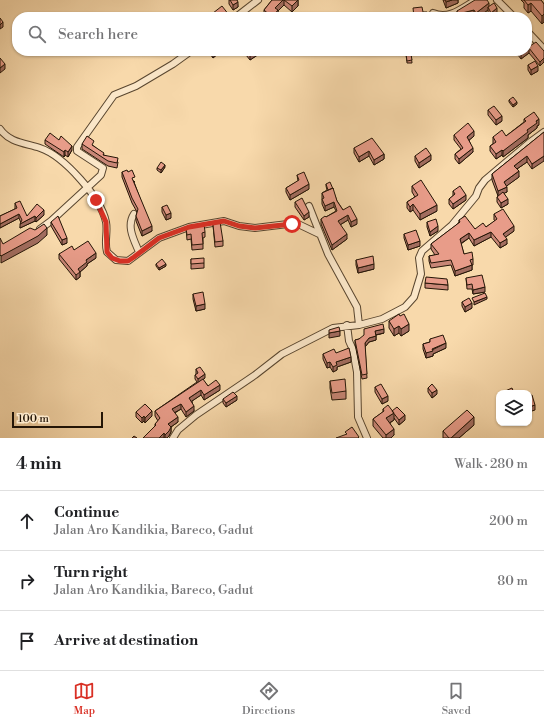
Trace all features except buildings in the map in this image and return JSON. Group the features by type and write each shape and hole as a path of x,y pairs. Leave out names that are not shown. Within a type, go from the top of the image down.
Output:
{"street":[{"path":"242,12 258,0"},
{"path":"454,12 476,0"},
{"path":"497,0 509,12"},
{"path":"532,36 544,49"},
{"path":"34,233 51,221 98,180 103,172 103,168 77,151 77,147 114,95 136,86 184,56"},
{"path":"0,129 13,141 42,148 49,152 88,188 105,217 107,227 106,248 108,255 116,260 124,262 131,260 150,243 167,234 189,227 224,221 239,226 255,228 296,224 319,234"},
{"path":"173,438 178,430 196,415 255,375 282,354 333,328 347,325 359,325 391,315 399,311 410,302 421,274 419,258 422,250 452,225 476,196 479,188 485,180 544,132"},
{"path":"309,206 319,234 357,307 359,325"},
{"path":"134,214 130,221 132,234 139,252"},
{"path":"347,325 349,341 353,350 357,372 358,421 367,438"}],"route":[{"path":"96,200 105,217 107,227 106,248 108,255 116,260 124,262 134,257 142,249 159,238 189,227 224,221 239,226 255,228 279,227 292,224"}]}
